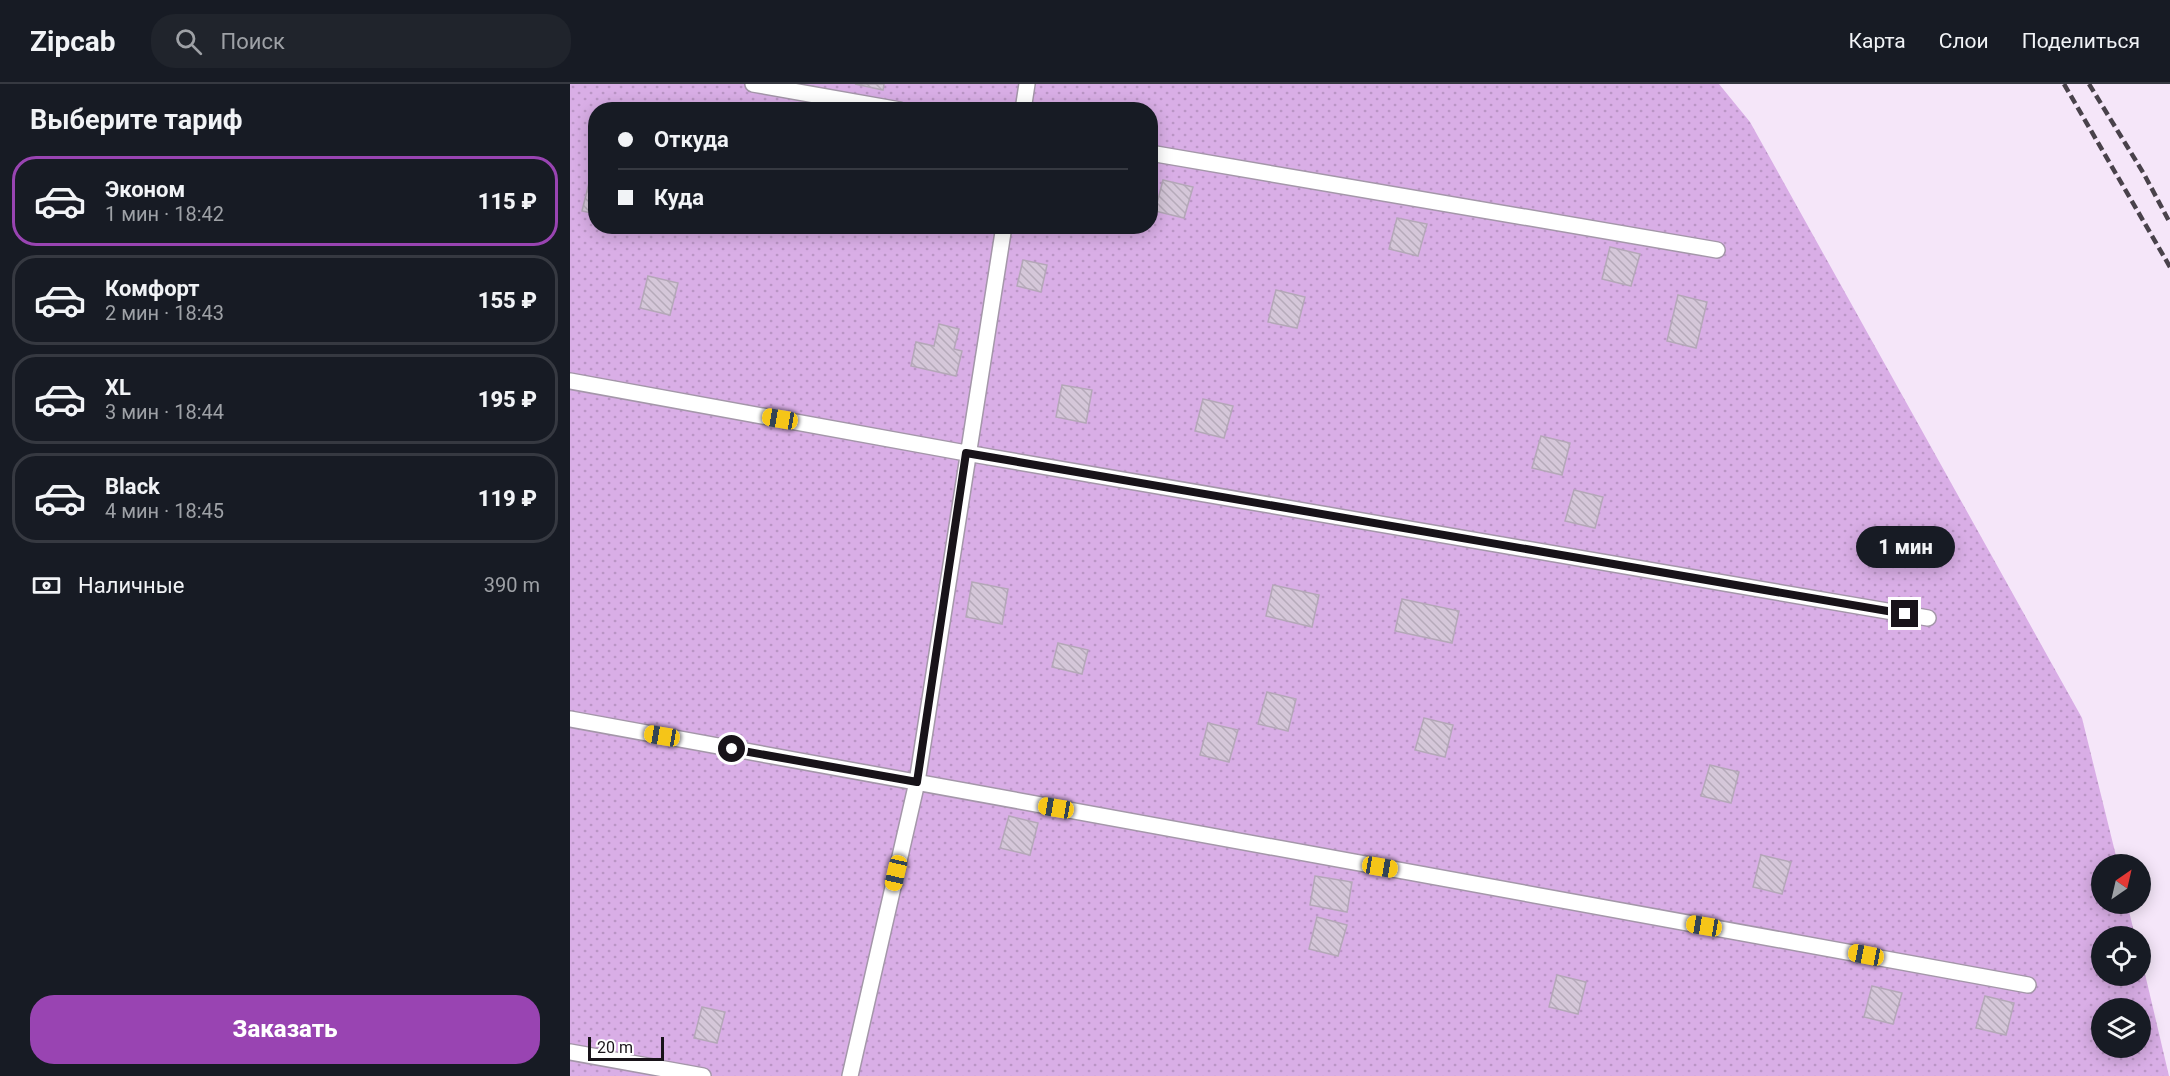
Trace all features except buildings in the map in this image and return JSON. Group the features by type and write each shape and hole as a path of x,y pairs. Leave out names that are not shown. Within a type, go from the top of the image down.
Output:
{"lane":[{"path":"753,84 855,102"},
{"path":"1024,102 1027,84"},
{"path":"1158,154 1717,250"},
{"path":"850,1076 917,782 966,453 1003,234"},
{"path":"570,381 966,453 1928,618"},
{"path":"570,719 2028,985"},
{"path":"570,1052 703,1076"}],"shaded area":[{"path":"570,84 1719,84 1750,122 2082,718 2116,854 2091,854 2091,914 2130,914 2133,926 2091,926 2091,986 2148,986 2151,998 2091,998 2091,1058 2151,1058 2151,1000 2169,1076 570,1076"}],"railway":[{"path":"2064,84 2170,267"},
{"path":"2089,84 2144,174 2170,223"}],"route":[{"path":"732,749 917,782 966,453 1905,614"}]}
